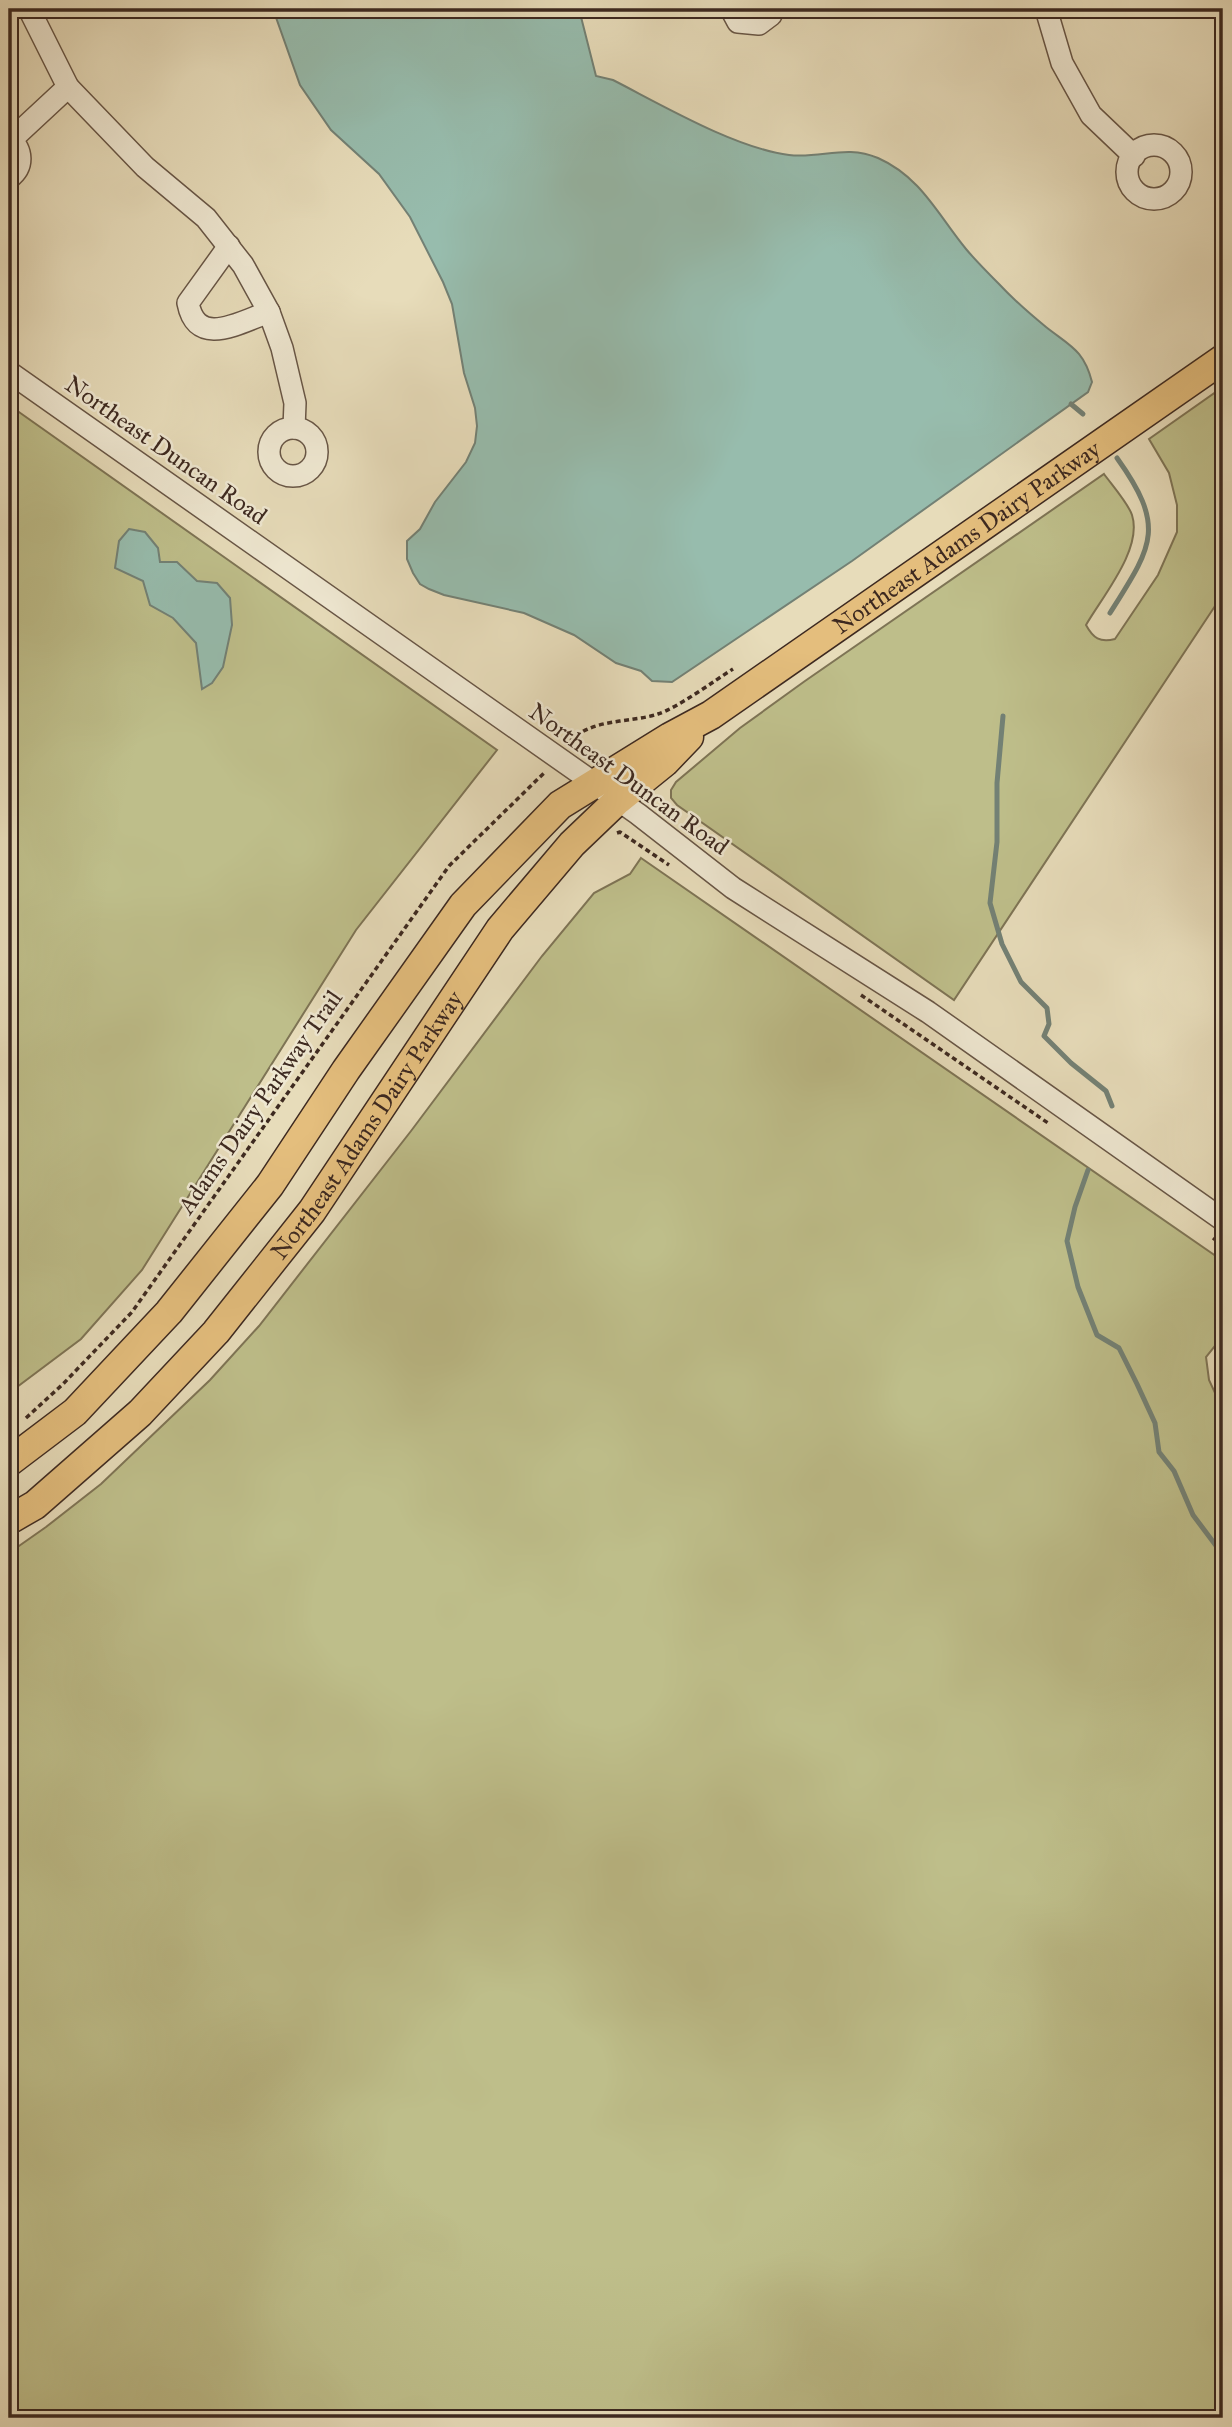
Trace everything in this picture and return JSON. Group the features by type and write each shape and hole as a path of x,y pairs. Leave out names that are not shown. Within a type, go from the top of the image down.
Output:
{"main road":[{"name":"Northeast Adams Dairy Parkway","path":"9,1462 75,1412 169,1312 270,1185 345,1070 463,905 559,804 711,715 1223,359"},
{"name":"Northeast Adams Dairy Parkway","path":"9,1520 34,1505 140,1412 216,1332 312,1211 500,929 572,844 618,800 665,762 711,715"}],"street":[{"path":"731,9 738,22 759,24 771,15 773,9"},
{"path":"1046,9 1062,63 1091,115 1134,156"},
{"path":"32,12 68,87 145,167 206,218 243,265 269,312 282,348 295,403 294,428"},
{"path":"9,178 19,168 20,160 17,145 10,139 68,87"},
{"path":"229,246 188,303 190,313 200,327 216,330 269,312"},
{"name":"Northeast Duncan Road","path":"9,372 618,800 733,888 928,1012 1218,1229"}],"path":[{"path":"568,745 576,736"},
{"name":"Adams Dairy Parkway Trail","path":"23,1421 63,1384 132,1312 449,866 532,786"},
{"path":"620,832 678,871"},
{"path":"851,988 1056,1129"},
{"path":"1218,1229 1223,1246"}],"green space":[{"path":"1223,387 1223,594 954,1000 677,805 671,798 671,790 676,782 740,728 1104,474 1130,510 1134,528 1132,543 1119,572 1086,625 1098,638 1115,639 1158,575 1177,532 1177,505 1169,473 1149,439"},
{"path":"9,405 497,750 356,930 142,1270 81,1339 9,1393"},
{"path":"641,858 1223,1261 1223,1336 1206,1357 1209,1380 1223,1410 1223,2418 9,2418 9,1553 101,1484 210,1380 259,1326 411,1131 542,956 594,893 630,874"}],"shaded area":[{"path":"273,9 579,9 596,76 613,80 699,124 746,144 768,151 801,156 844,152 866,154 906,175 928,198 986,271 1080,356 1092,382 1088,392 852,561 672,682 652,681 641,671 616,663 574,635 524,613 444,595 429,589 420,584 413,573 407,559 407,541 420,529 435,502 466,462 475,443 477,426 452,304 410,217 379,174 331,130 300,85"},
{"path":"129,529 145,532 158,548 160,562 177,562 197,581 217,583 230,598 232,625 223,667 212,683 202,689 196,643 173,618 150,605 143,581 115,568 119,541"}],"waterway":[{"path":"1071,404 1083,414"},
{"path":"1110,613 1136,570 1148,537 1148,520 1143,502 1117,458"},
{"path":"1003,716 997,783 997,842 990,903 1002,944 1021,982 1047,1008 1049,1024 1044,1036 1071,1063 1106,1091 1112,1106"},
{"path":"1088,1170 1067,1241 1078,1287 1097,1335 1119,1348 1155,1423 1159,1452 1174,1471 1193,1515 1223,1555"}]}
